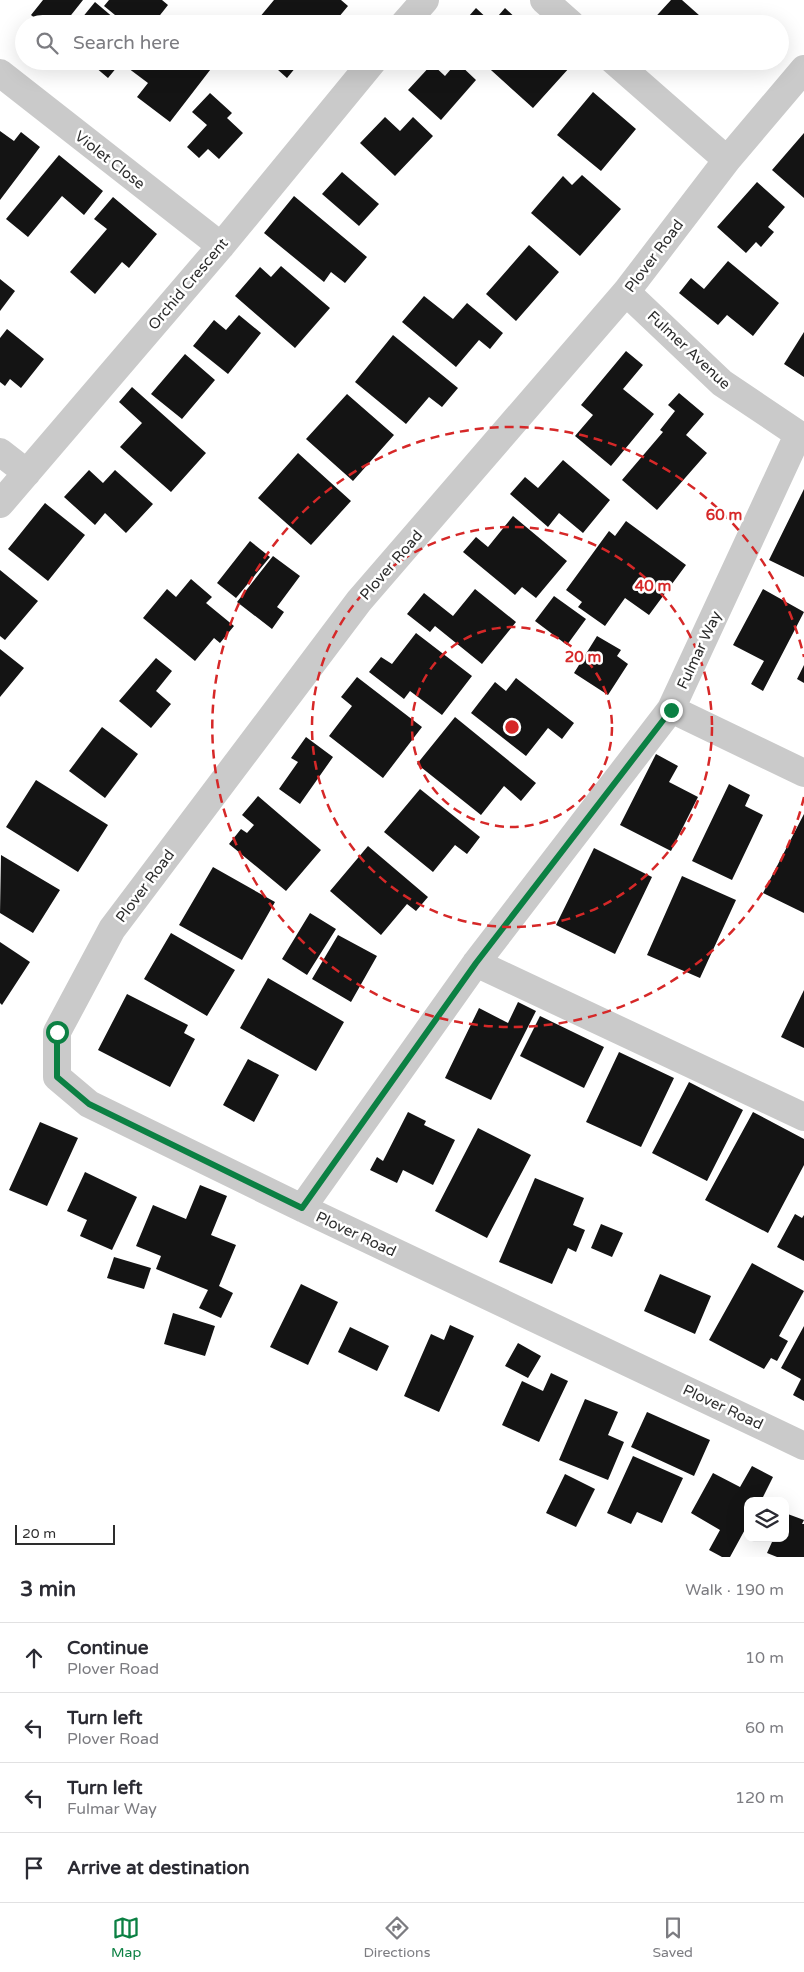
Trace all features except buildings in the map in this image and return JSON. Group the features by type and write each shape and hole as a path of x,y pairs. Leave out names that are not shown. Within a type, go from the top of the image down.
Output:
{"street":[{"path":"544,0 561,15"},
{"name":"Plover Road","path":"804,69 726,160 626,292 359,601 112,929 57,1032 57,1077 89,1104 302,1208 804,1446"},
{"name":"Orchid Crescent","path":"0,504 221,246 366,70"},
{"path":"624,70 726,160"},
{"name":"Violet Close","path":"0,73 221,246"},
{"name":"Fulmer Avenue","path":"626,292 722,384 801,436"},
{"name":"Fulmar Way","path":"302,1208 476,963 671,710 801,436"},
{"path":"0,452 27,472"},
{"path":"671,710 804,773"},
{"path":"476,963 804,1117"}],"route":[{"path":"57,1032 57,1077 89,1104 302,1208 476,963 671,710"}]}
